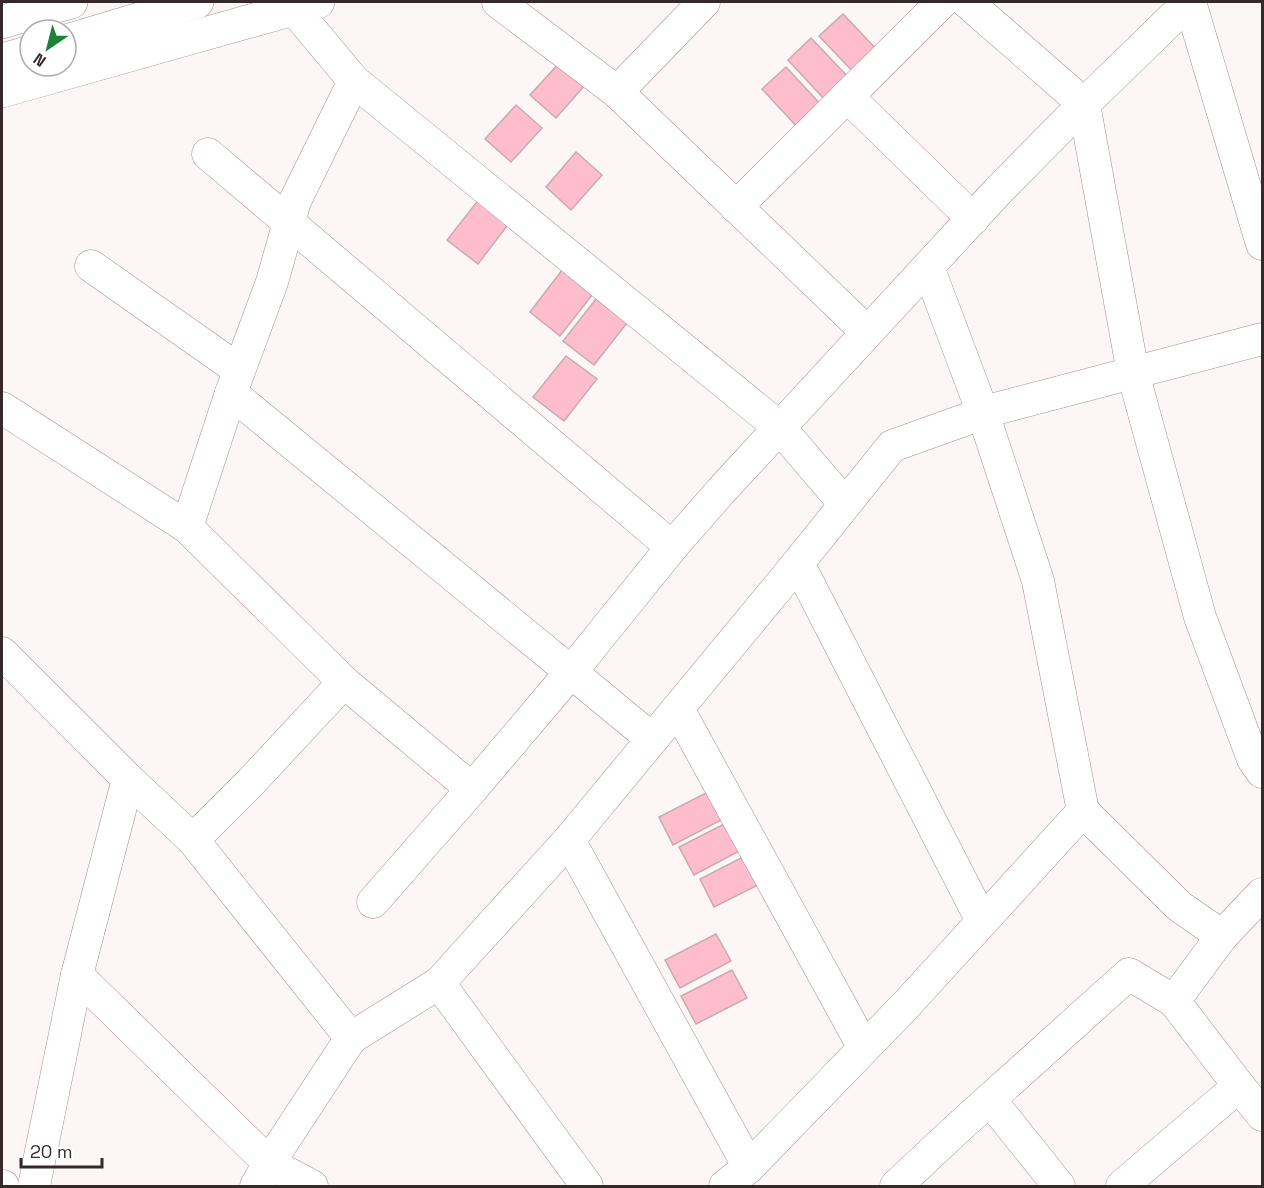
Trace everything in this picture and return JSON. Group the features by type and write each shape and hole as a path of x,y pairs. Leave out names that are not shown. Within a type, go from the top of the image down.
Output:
{"main road":[{"path":"2,22 71,2"},
{"path":"78,37 197,2"},
{"path":"2,91 306,5"},
{"path":"2,60 18,55"}],"street":[{"path":"498,2 617,92 867,332"},
{"path":"617,92 704,2"},
{"path":"736,207 942,2"},
{"path":"967,2 1084,104 1133,373 1200,617 1253,759 1263,772"},
{"path":"373,902 571,672 672,547 779,427 998,191 1189,2 1263,244"},
{"path":"306,5 354,81 779,427 845,504"},
{"path":"187,527 235,381 272,282 295,201 354,81"},
{"path":"847,96 973,219"},
{"path":"208,154 672,547"},
{"path":"91,266 235,381 571,672 652,739"},
{"path":"928,267 983,413 1038,581 1083,811 1179,906 1222,936"},
{"path":"262,1175 351,1038 439,983 569,840 892,446 995,409 1263,339"},
{"path":"2,408 187,527 344,682 472,789"},
{"path":"798,563 982,921"},
{"path":"2,653 128,779 193,840 351,1038"},
{"path":"193,840 250,783 344,682"},
{"path":"678,709 864,1048"},
{"path":"34,1186 77,975 128,779"},
{"path":"725,1186 749,1167 864,1048 1083,811"},
{"path":"569,840 749,1167"},
{"path":"1174,1001 1222,936 1263,894"},
{"path":"896,1186 1130,974 1174,1001 1263,1115"},
{"path":"77,975 262,1175 312,1186"},
{"path":"439,983 587,1186"},
{"path":"1122,1186 1239,1086"},
{"path":"990,1100 1059,1186"}],"building":[{"path":"843,14 881,54 857,76 819,36"},
{"path":"811,38 849,78 825,100 788,60"},
{"path":"561,61 586,84 556,118 530,95"},
{"path":"786,67 823,107 799,129 762,89"},
{"path":"516,105 542,128 511,162 485,139"},
{"path":"576,152 602,175 571,210 546,187"},
{"path":"480,198 510,222 478,264 447,240"},
{"path":"562,270 593,294 560,336 530,312"},
{"path":"596,299 627,323 594,365 563,341"},
{"path":"566,356 597,379 564,421 533,397"},
{"path":"710,791 725,818 673,845 659,817"},
{"path":"730,821 745,848 694,875 679,847"},
{"path":"751,853 766,881 714,907 700,879"},
{"path":"716,934 731,961 680,988 665,960"},
{"path":"732,970 747,998 696,1024 681,996"}]}
